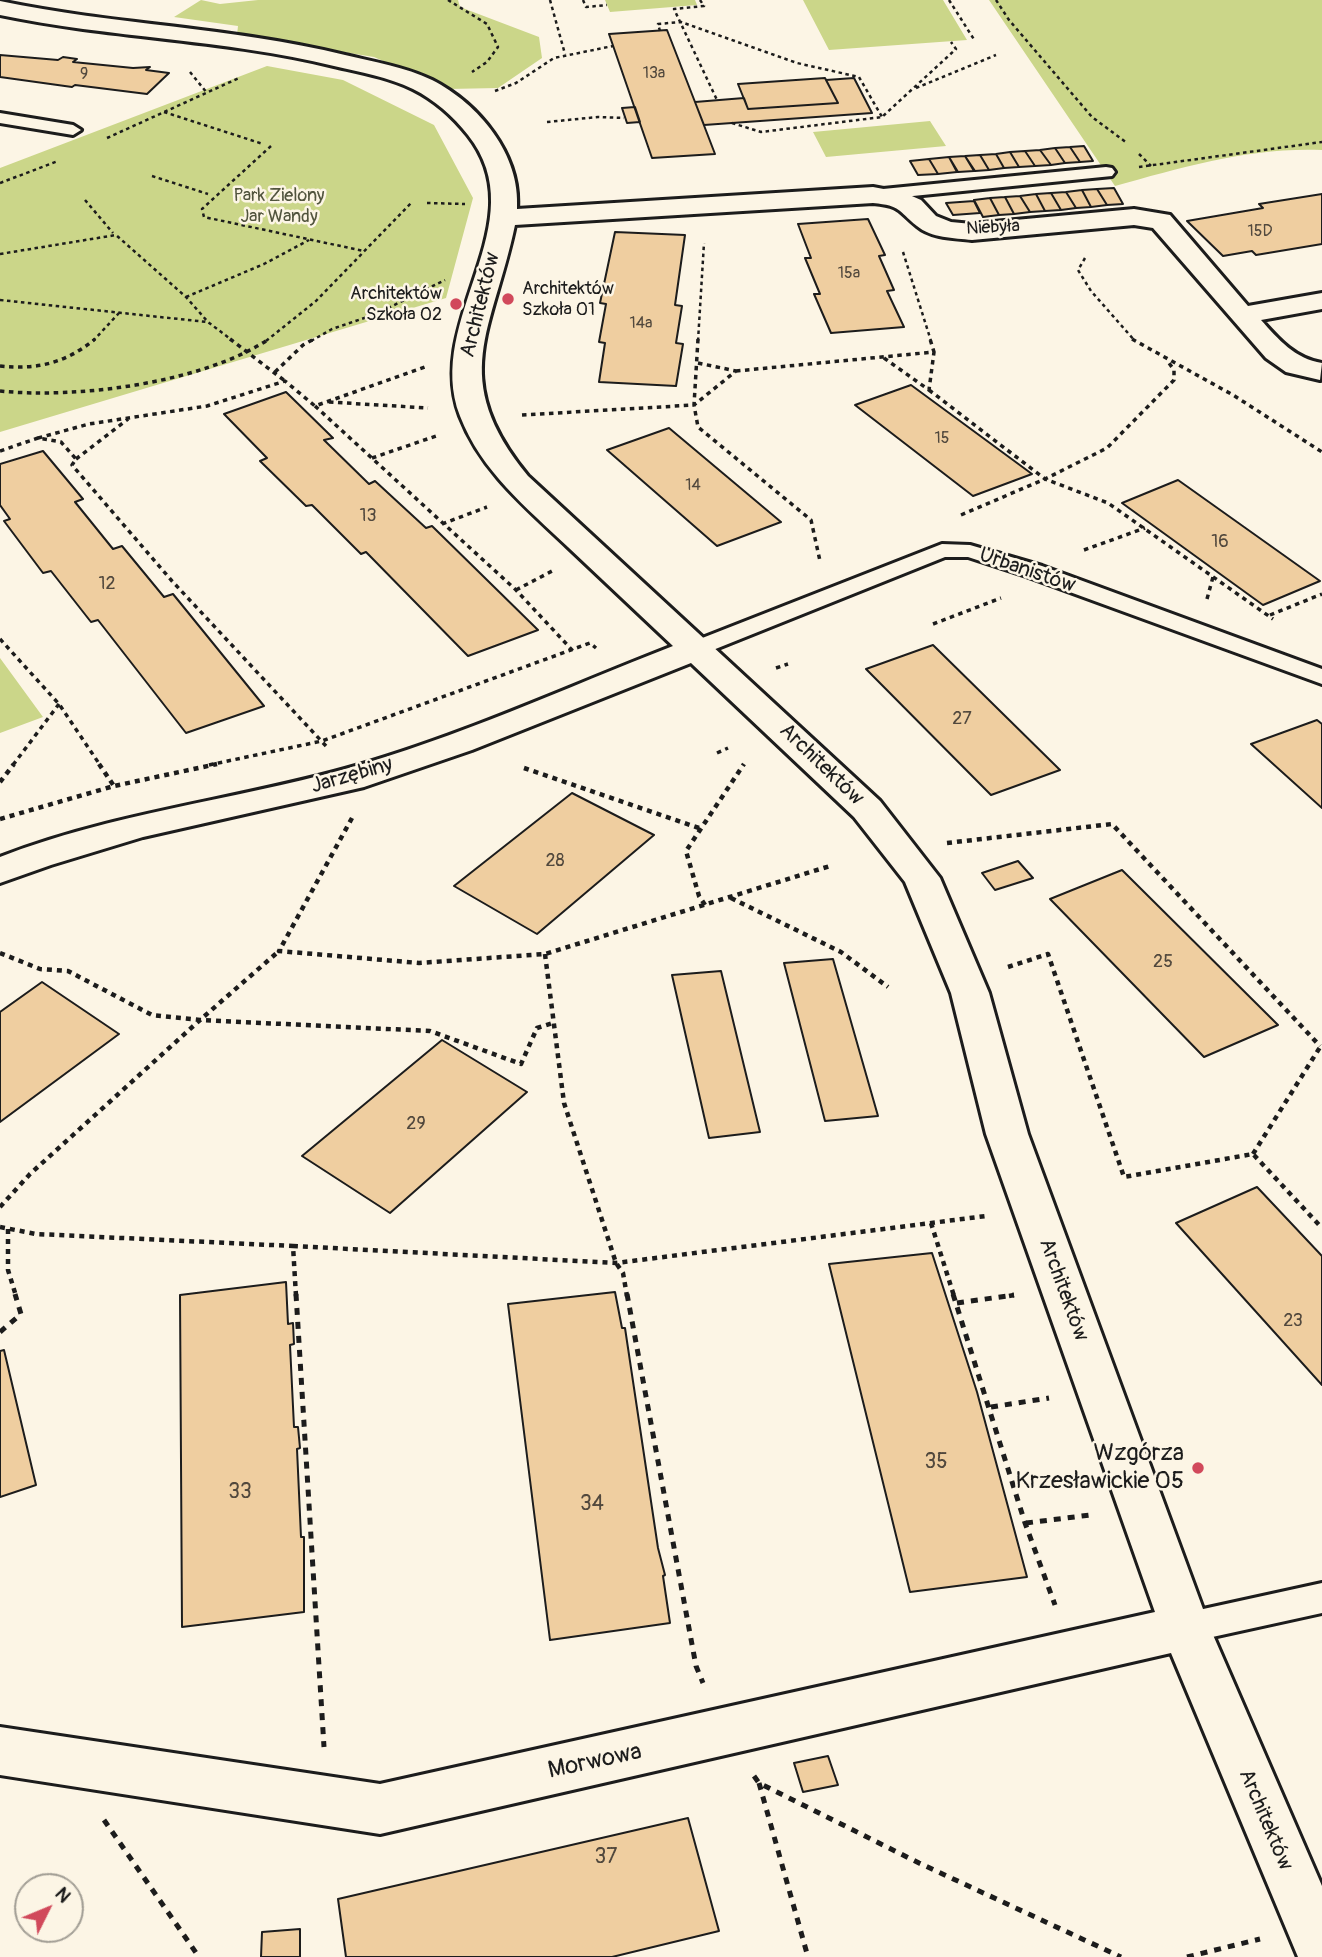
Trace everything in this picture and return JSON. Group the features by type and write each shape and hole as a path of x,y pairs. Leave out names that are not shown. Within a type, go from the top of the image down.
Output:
{"street":[{"name":"Architektów","path":"0,8 72,22 298,48 412,80 462,110 488,144 502,173 505,218 467,351 468,391 478,423 489,446 517,482 867,809 922,878 970,993 1007,1134 1185,1628 1322,1950"},
{"name":"Niebyła","path":"505,218 873,195 897,198 912,205 927,222 947,230 972,232 1134,217 1161,221 1241,315"},
{"path":"1241,315 1322,301"},
{"path":"1241,315 1286,361 1308,371 1320,371"},
{"name":"Jarzębiny","path":"0,871 38,856 139,826 352,779 460,742 695,649"},
{"name":"Morwowa","path":"0,1751 62,1757 328,1804 380,1809 724,1734 1185,1628"}],"lane":[{"path":"0,118 73,130"},
{"path":"873,195 1106,172"},
{"name":"Urbanistów","path":"695,649 942,550 970,551 1034,571 1322,677"},
{"path":"1185,1628 1322,1598"}],"path":[{"path":"448,0 487,24 498,47 498,52 467,76"},
{"path":"551,0 565,54"},
{"path":"583,0 586,7 607,5"},
{"path":"700,0 704,6 674,9 717,100"},
{"path":"949,0 975,41"},
{"path":"996,0 1009,20 1092,117 1116,133 1151,166"},
{"path":"660,31 658,24 681,22 797,63 859,77 882,117"},
{"path":"732,123 761,132 882,117 956,49 951,42"},
{"path":"490,94 516,83 554,58 613,46"},
{"path":"101,141 298,48"},
{"path":"912,90 996,55"},
{"path":"183,62 206,93"},
{"path":"164,113 263,144"},
{"path":"547,122 598,117 624,118"},
{"path":"1106,172 1322,142"},
{"path":"271,146 213,196 202,209 204,217 364,251"},
{"path":"0,183 63,159"},
{"path":"152,176 208,194"},
{"path":"85,200 113,233"},
{"path":"0,391 61,395 113,389 218,364 250,351 298,316 412,202"},
{"path":"427,203 465,204"},
{"path":"0,254 116,235 186,297 208,322 250,351 372,457 516,590 573,651"},
{"path":"186,297 264,264 309,240"},
{"path":"704,240 694,405 698,427 811,520 821,566"},
{"path":"1092,251 1078,270 1091,291 1130,338 1264,413 1322,452"},
{"path":"903,252 934,352 929,390"},
{"path":"275,372 303,345 332,329 376,314 449,277"},
{"path":"0,300 208,322"},
{"path":"0,366 42,366 79,353 101,337 119,313"},
{"path":"698,363 736,371 934,352"},
{"path":"882,357 1045,479 1108,503 1278,623"},
{"path":"961,515 1045,479 1107,448 1174,380 1174,370 1169,363 1174,363"},
{"path":"314,406 433,364"},
{"path":"518,415 694,405 736,371"},
{"path":"0,451 89,424 207,406 285,381"},
{"path":"326,401 433,408"},
{"path":"130,417 72,465 172,581 322,741 352,779"},
{"path":"372,457 442,435"},
{"path":"38,438 61,442 76,459"},
{"path":"442,524 490,505"},
{"path":"1034,571 1146,528"},
{"path":"516,590 557,569"},
{"path":"1270,615 1322,594"},
{"path":"933,624 1007,595"},
{"path":"0,639 59,704 114,786"},
{"path":"0,819 114,786 322,741 590,643"},
{"path":"0,782 59,704"},
{"path":"718,753 727,748"},
{"path":"705,905 699,897 686,851 744,764"},
{"path":"524,768 699,828"},
{"path":"936,845 1112,824 1321,1045 1253,1154 1124,1177 1048,954 999,970"},
{"path":"0,1207 30,1174 279,951 342,838"},
{"path":"279,951 419,963 545,954 830,866"},
{"path":"729,897 841,952 888,986"},
{"path":"0,953 40,969 68,971 152,1015 200,1020 430,1031 521,1064 537,1028 553,1023"},
{"path":"545,954 564,1102 616,1263 623,1273 695,1666 724,1734 759,1783 808,1957"},
{"path":"1253,1154 1322,1228"},
{"path":"0,1227 36,1234 616,1263 996,1214"},
{"path":"931,1223 1026,1524 1056,1607"},
{"path":"0,1332 21,1314 9,1270 8,1229"},
{"path":"293,1246 328,1804"},
{"path":"957,1303 1022,1294"},
{"path":"991,1407 1057,1397"},
{"path":"1026,1524 1094,1514"},
{"path":"62,1757 199,1957"},
{"path":"759,1783 919,1863 1121,1957"},
{"path":"1187,1957 1259,1939"}],"green space":[{"path":"201,0 220,4 258,0 458,0 460,7 539,37 542,58 498,88 448,89 374,57 237,35 238,26 174,17"},
{"path":"605,0 695,0 697,5 610,12"},
{"path":"803,0 943,0 967,40 829,50"},
{"path":"989,0 1322,0 1322,150 1243,155 1192,165 1115,186"},
{"name":"Park Zielony Jar Wandy","path":"267,66 343,80 434,125 473,198 446,298 0,432 0,168"},
{"path":"930,121 946,146 826,157 813,132"},
{"path":"0,658 43,717 0,733"}],"building":[{"path":"667,30 715,154 652,158 609,34"},
{"path":"0,55 58,60 63,57 77,59 73,62 150,67 146,70 169,73 147,94 75,85 72,87 0,77"},
{"path":"825,78 838,103 748,109 738,84"},
{"path":"854,78 872,113 704,125 695,102 744,98 748,109 838,103 826,80"},
{"path":"635,107 640,122 627,123 622,108"},
{"path":"1084,146 1093,161 1080,162 1070,147"},
{"path":"1070,147 1080,162 1065,163 1055,148"},
{"path":"1055,148 1065,163 1051,165 1040,150"},
{"path":"1040,150 1051,165 1035,166 1025,151"},
{"path":"1025,151 1035,166 1019,167 1010,152"},
{"path":"1010,152 1019,167 1004,168 996,154"},
{"path":"996,154 1004,168 989,170 980,155"},
{"path":"980,155 989,170 975,171 965,156"},
{"path":"965,156 974,171 958,172 949,157"},
{"path":"949,157 957,172 938,174 929,159"},
{"path":"929,159 938,174 918,175 910,161"},
{"path":"1114,188 1123,204 1107,205 1097,189"},
{"path":"1097,189 1107,205 1091,207 1082,190"},
{"path":"1082,190 1091,207 1076,208 1066,192"},
{"path":"1066,192 1076,208 1061,210 1051,193"},
{"path":"1051,193 1061,210 1045,211 1036,194"},
{"path":"1036,194 1045,211 1030,212 1020,196"},
{"path":"1322,194 1322,244 1256,255 1252,251 1223,256 1187,221 1263,208 1259,204"},
{"path":"1020,196 1030,212 1014,214 1005,197"},
{"path":"1005,197 1014,214 999,215 990,198"},
{"path":"990,198 999,215 983,217 974,200"},
{"path":"974,201 980,213 953,215 946,203"},
{"path":"868,219 885,255 879,256 894,290 887,291 904,327 831,333 814,294 820,294 805,258 811,258 798,224"},
{"path":"615,232 685,235 675,305 682,306 676,343 683,344 676,386 599,382 605,343 599,342 606,304 600,303"},
{"path":"911,385 1032,474 973,496 855,405"},
{"path":"286,392 333,438 324,440 369,484 375,481 426,528 432,526 538,630 468,656 366,552 361,554 312,505 306,506 260,461 267,458 224,414"},
{"path":"669,428 781,522 717,546 607,450"},
{"path":"43,451 83,499 75,502 113,549 122,546 164,597 173,594 264,706 186,733 98,620 91,622 51,571 43,573 4,521 10,519 0,505 0,464"},
{"path":"1178,480 1320,581 1263,605 1122,503"},
{"path":"933,645 1060,770 991,795 866,669"},
{"path":"1317,720 1322,724 1322,808 1251,744"},
{"path":"572,793 654,835 537,934 454,886"},
{"path":"1018,861 1033,878 995,890 982,873"},
{"path":"1122,870 1278,1025 1204,1057 1050,899"},
{"path":"833,959 878,1116 825,1121 784,963"},
{"path":"721,971 760,1132 709,1138 672,975"},
{"path":"42,982 119,1034 0,1122 0,1012"},
{"path":"442,1040 527,1092 390,1213 302,1156"},
{"path":"1257,1187 1322,1256 1322,1385 1176,1223"},
{"path":"932,1253 977,1392 1027,1577 910,1592 829,1264"},
{"path":"286,1282 288,1324 293,1323 294,1344 290,1345 294,1427 298,1427 300,1448 297,1449 301,1537 304,1537 304,1612 182,1627 180,1295"},
{"path":"615,1292 622,1328 625,1328 658,1548 665,1575 670,1623 550,1640 508,1304"},
{"path":"4,1350 36,1485 0,1497 0,1351"},
{"path":"828,1756 838,1785 803,1792 794,1763"},
{"path":"688,1818 719,1931 612,1957 346,1957 338,1899"},
{"path":"300,1929 300,1957 261,1957 262,1932"}],"place":[{"name":"Architektów Szkoła 01","path":"508,299"},
{"name":"Architektów Szkoła 02","path":"456,304"},
{"name":"Wzgórza Krzesławickie 05","path":"1198,1468"}]}
